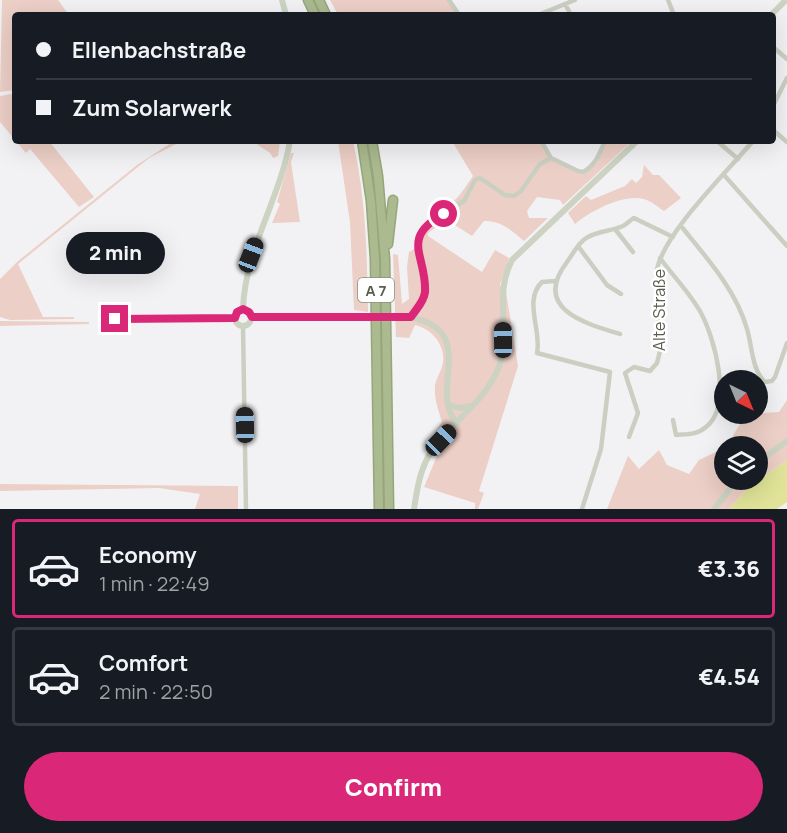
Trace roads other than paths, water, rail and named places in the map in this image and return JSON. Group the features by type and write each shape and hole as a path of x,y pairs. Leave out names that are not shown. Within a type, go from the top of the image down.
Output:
{"highway":[{"name":"A 7","path":"362,144 370,193 375,260 379,509"},
{"name":"A 7","path":"373,144 378,176 385,259 388,509"},
{"path":"385,259 393,200"}],"main road":[{"path":"243,309 251,255 277,193 289,144"},
{"path":"414,509 425,463 434,447 476,402 493,379 501,360 503,285 512,260 634,144"},
{"path":"243,309 252,317"},
{"path":"243,309 237,312 235,318 237,323 243,326 249,323 252,317"},
{"path":"252,317 400,316 411,317 432,326 446,344 451,361 446,388 450,414 459,421"},
{"path":"449,403 462,408 476,402"},
{"path":"768,455 787,441"},
{"path":"714,509 729,490"}],"street":[{"path":"545,12 575,0"},
{"path":"565,4 569,12"},
{"path":"776,100 787,78"},
{"path":"543,144 551,158 583,172 597,161 604,144"},
{"path":"720,144 738,159"},
{"path":"673,420 676,435 695,434 709,426 720,400 721,387 714,351 702,316 660,258 681,226 750,144"},
{"path":"411,317 421,303 425,291 417,245 427,225 464,201 478,178 506,195 514,196 521,191 540,164 551,158"},
{"path":"724,175 787,246"},
{"path":"620,334 580,321 563,309 556,300 555,281 578,246 590,236 615,229 637,218 673,237"},
{"path":"681,226 721,277 746,326 760,378 765,382 772,381 787,343"},
{"path":"615,229 633,252"},
{"path":"578,246 607,285 621,294"},
{"name":"Alte Straße","path":"629,437 638,413 636,401 625,373 634,368 650,371 659,357 657,269 660,258"},
{"path":"555,281 542,282 534,295 533,307 539,339 537,353 610,372 601,449 582,509"},
{"path":"106,319 235,318"},
{"path":"243,326 246,509"}]}
